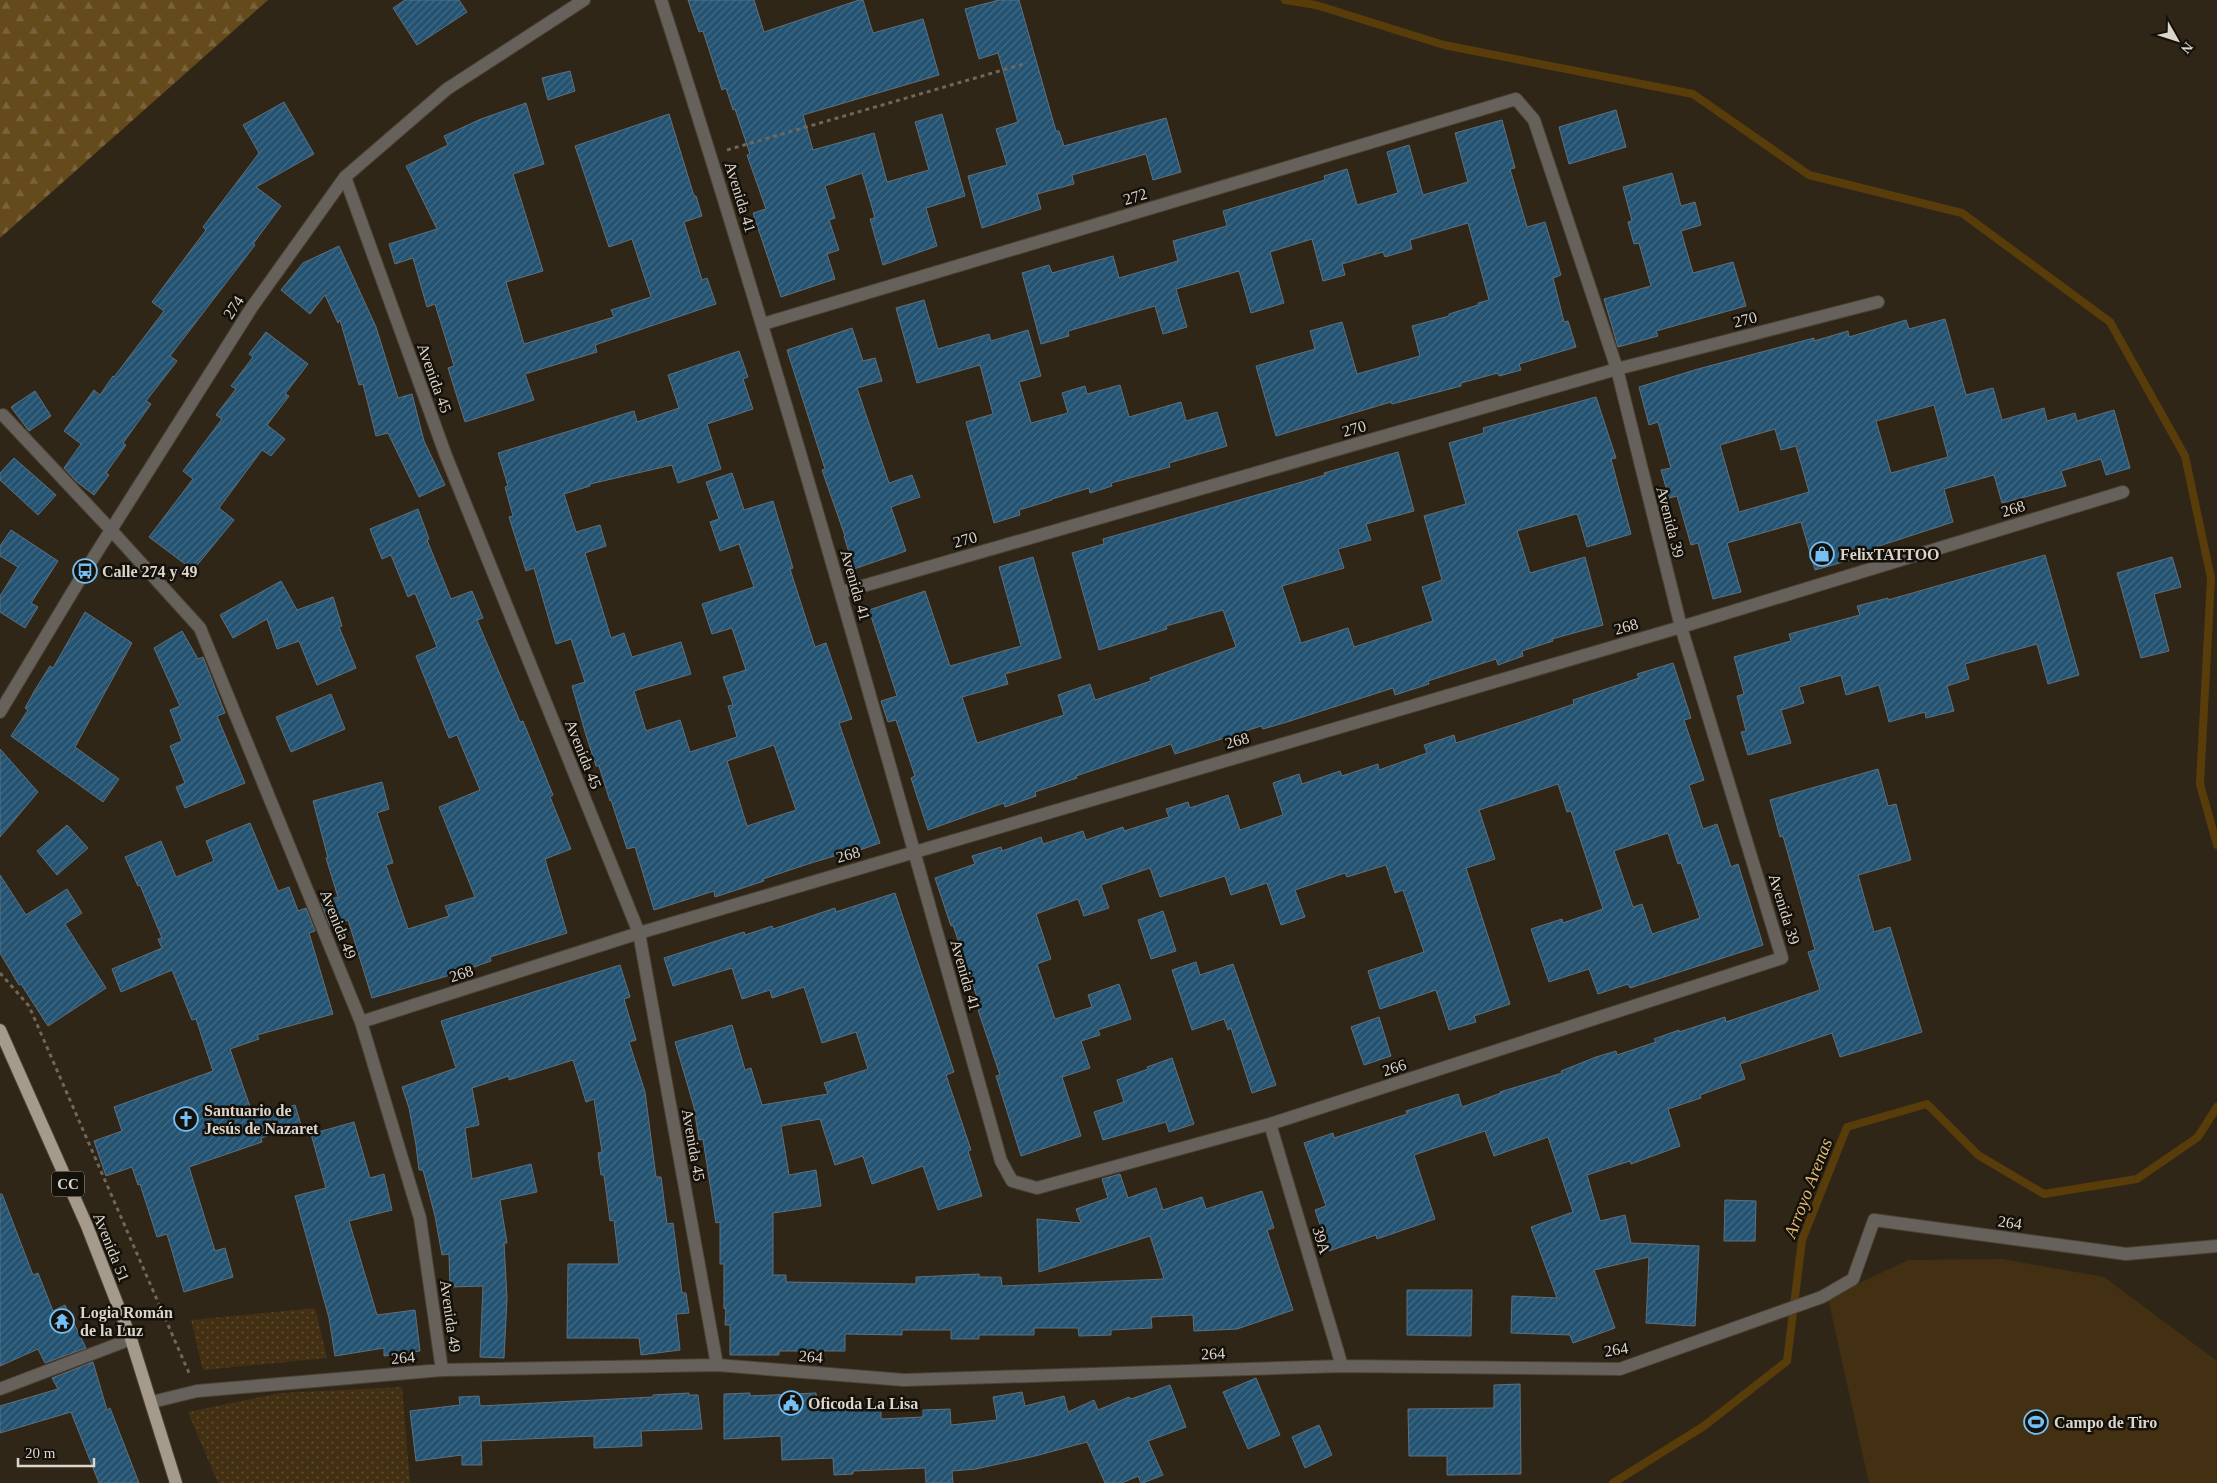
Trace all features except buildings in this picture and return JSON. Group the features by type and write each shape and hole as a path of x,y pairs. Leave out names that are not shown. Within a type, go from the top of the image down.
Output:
{"main road":[{"name":"Avenida 51","path":"0,1030 87,1226 132,1340 176,1483"}],"street":[{"name":"274","path":"0,712 85,571 252,307 345,177 447,89 584,0"},
{"name":"Avenida 41","path":"661,0 763,324 842,592 1001,1161 1012,1181"},
{"name":"272","path":"763,324 1516,100"},
{"name":"Avenida 39","path":"1516,100 1534,120 1618,369 1681,627 1782,958"},
{"name":"Avenida 45","path":"345,177 446,456 639,933 717,1365"},
{"name":"270","path":"842,592 1618,369 1878,302"},
{"name":"Avenida 49","path":"3,415 200,628 361,1022 420,1218 442,1370"},
{"name":"268","path":"361,1022 639,933 1681,627 2123,492"},
{"name":"266","path":"1012,1181 1037,1188 1270,1124 1782,958"},
{"name":"39A","path":"1270,1124 1342,1366"},
{"name":"264","path":"152,1402 197,1391 442,1370 717,1365 904,1380 1342,1366 1620,1369 1822,1297 1853,1279 1874,1220 2126,1254 2217,1246"},
{"path":"0,1389 132,1340"}],"path":[{"path":"711,154 1027,64"},
{"path":"0,973 29,1006 197,1391"}],"green space":[{"path":"0,0 268,0 0,238"}],"shaded area":[{"name":"Campo de Tiro","path":"2002,1259 2104,1277 2217,1361 2217,1483 1869,1483 1828,1298 1908,1260"},
{"path":"315,1308 327,1358 203,1370 191,1320"},
{"path":"402,1387 410,1483 218,1483 188,1412 280,1393"}],"waterway":[{"path":"1285,0 1316,5 1444,45 1693,94 1809,175 1962,213 2110,322 2185,456 2211,578 2200,784 2217,845"},
{"name":"Arroyo Arenas","path":"1613,1483 1704,1426 1787,1361 1802,1240 1847,1127 1927,1104 1978,1155 2044,1194 2137,1179 2198,1137 2217,1107"}],"place":[{"name":"FelixTATTOO","path":"1822,554"},
{"name":"Calle 274 y 49","path":"85,571"},
{"name":"Santuario de Jesús de Nazaret","path":"186,1119"},
{"name":"Logia Román de la Luz","path":"62,1321"},
{"name":"Oficoda La Lisa","path":"791,1403"},
{"name":"Campo de Tiro","path":"2036,1422"}]}
